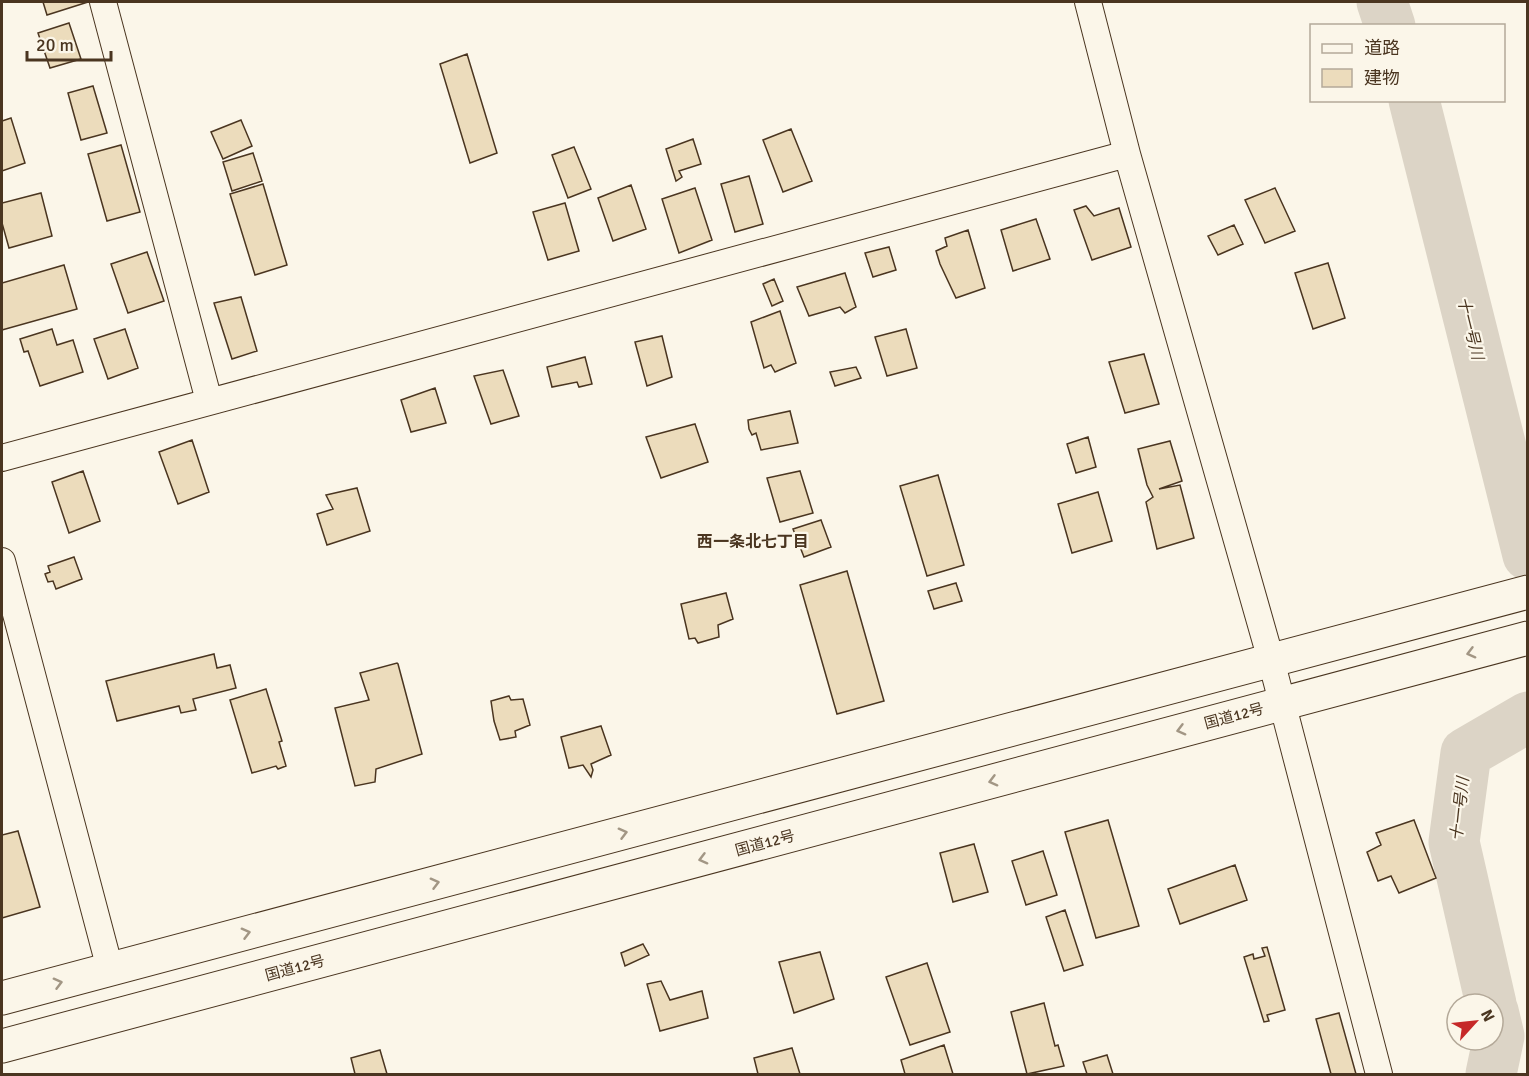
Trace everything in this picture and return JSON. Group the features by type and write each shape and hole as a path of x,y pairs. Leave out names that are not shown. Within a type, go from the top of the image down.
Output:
{"highway":[{"path":"2,998 1527,592"},
{"name":"国道12号","path":"2,1046 1527,638"}],"street":[{"path":"103,2 208,401"},
{"path":"1088,2 1127,154 1271,660 1379,1074"},
{"path":"2,458 1127,154"},
{"path":"2,561 110,969"}],"building":[{"path":"43,2 88,2 47,15"},
{"path":"69,23 81,59 50,68 38,33"},
{"path":"467,54 497,153 470,163 440,64"},
{"path":"93,86 107,133 81,140 68,93"},
{"path":"11,118 25,163 2,171 2,121"},
{"path":"241,120 252,146 223,159 211,132"},
{"path":"791,129 812,181 783,192 763,140"},
{"path":"693,139 701,164 679,171 682,177 676,181 666,149"},
{"path":"121,145 140,212 107,221 88,154"},
{"path":"574,147 591,189 568,198 552,155"},
{"path":"253,153 262,181 232,191 223,162"},
{"path":"749,176 763,224 735,232 721,184"},
{"path":"263,184 287,265 255,275 230,194"},
{"path":"631,185 646,229 613,241 598,198"},
{"path":"695,188 712,240 679,253 662,199"},
{"path":"1275,188 1295,231 1265,243 1245,200"},
{"path":"41,193 52,236 9,248 2,223 2,203"},
{"path":"565,203 579,251 548,260 533,212"},
{"path":"1086,206 1094,216 1119,208 1131,247 1092,260 1074,210"},
{"path":"1036,219 1050,259 1013,271 1001,230"},
{"path":"1234,225 1243,244 1218,255 1208,236"},
{"path":"968,230 985,288 956,298 936,251 947,246 945,238"},
{"path":"889,247 896,270 873,277 865,253"},
{"path":"147,252 164,301 128,313 111,264"},
{"path":"1328,263 1345,318 1313,329 1295,273"},
{"path":"64,265 77,309 2,330 2,283"},
{"path":"845,273 856,307 845,313 840,307 809,316 797,287"},
{"path":"774,279 783,301 772,306 763,284"},
{"path":"241,297 257,351 232,359 214,303"},
{"path":"780,311 796,363 775,372 771,365 764,368 751,322"},
{"path":"52,329 57,345 73,340 83,372 40,386 28,351 24,352 20,339"},
{"path":"125,329 138,368 108,379 94,339"},
{"path":"906,329 917,368 887,376 875,337"},
{"path":"662,336 672,377 647,386 635,342"},
{"path":"1144,354 1159,404 1125,413 1109,362"},
{"path":"585,357 592,384 579,387 577,382 552,387 547,367"},
{"path":"856,367 861,378 835,386 830,372"},
{"path":"503,370 519,416 491,424 474,376"},
{"path":"435,388 446,423 411,432 401,400"},
{"path":"790,411 798,443 761,450 756,433 752,435 749,429 748,420"},
{"path":"695,424 708,462 661,478 646,437"},
{"path":"1088,437 1096,467 1076,473 1067,444"},
{"path":"192,440 209,492 178,504 159,452"},
{"path":"1170,441 1182,481 1159,489 1180,485 1194,538 1157,549 1146,502 1153,497 1147,485 1138,449"},
{"path":"83,471 100,521 69,533 52,482"},
{"path":"800,471 813,513 780,522 767,478"},
{"path":"938,475 964,565 927,576 900,486"},
{"path":"357,488 370,531 327,545 317,514 333,509 326,495"},
{"path":"1098,492 1112,541 1072,553 1058,504"},
{"path":"821,520 831,547 804,557 793,529"},
{"path":"74,557 82,579 56,589 53,581 48,582 45,574 50,572 48,566"},
{"path":"847,571 884,701 837,714 800,585"},
{"path":"956,583 962,601 934,609 928,591"},
{"path":"726,593 733,619 718,625 719,637 698,643 695,638 689,639 681,604"},
{"path":"214,654 217,668 230,665 236,688 193,699 196,710 181,713 179,706 117,721 106,681"},
{"path":"397,663 422,754 376,769 375,782 355,786 335,708 369,700 360,673"},
{"path":"266,689 282,741 279,742 286,766 278,769 276,766 252,773 230,700"},
{"path":"509,696 511,700 523,699 530,725 515,731 516,737 500,740 491,701"},
{"path":"601,726 611,755 591,764 593,770 591,777 583,765 569,768 561,737"},
{"path":"1108,820 1139,926 1096,938 1065,832"},
{"path":"1414,820 1436,878 1399,893 1391,876 1378,881 1367,852 1381,845 1376,833"},
{"path":"18,831 40,907 2,918 2,835"},
{"path":"974,844 988,892 953,902 940,853"},
{"path":"1043,851 1057,895 1026,905 1012,861"},
{"path":"1235,865 1247,900 1180,924 1168,889"},
{"path":"1065,910 1083,965 1064,971 1046,917"},
{"path":"643,944 649,955 625,966 621,953"},
{"path":"1267,947 1285,1010 1267,1015 1269,1021 1264,1022 1244,957 1253,954 1254,959 1265,956 1262,948"},
{"path":"820,952 834,999 794,1013 779,962"},
{"path":"927,963 950,1032 910,1045 886,977"},
{"path":"661,981 670,1000 702,991 708,1018 660,1031 647,984"},
{"path":"1044,1003 1055,1046 1058,1045 1064,1066 1027,1074 1011,1012"},
{"path":"1339,1013 1356,1074 1331,1074 1316,1019"},
{"path":"944,1045 953,1074 905,1074 901,1060"},
{"path":"792,1048 800,1074 758,1074 754,1058"},
{"path":"380,1050 387,1074 355,1074 351,1058"},
{"path":"1107,1055 1113,1074 1087,1074 1083,1062"}],"waterway":[{"name":"十一号川","path":"1382,2 1389,24"},
{"name":"十一号川","path":"1415,102 1528,555"},
{"name":"十一号川","path":"1488,992 1454,842 1466,753 1528,717"},
{"name":"十一号川","path":"1491,1074 1496,1052"}],"district":[{"name":"西一条北七丁目","path":"753,541"}]}
